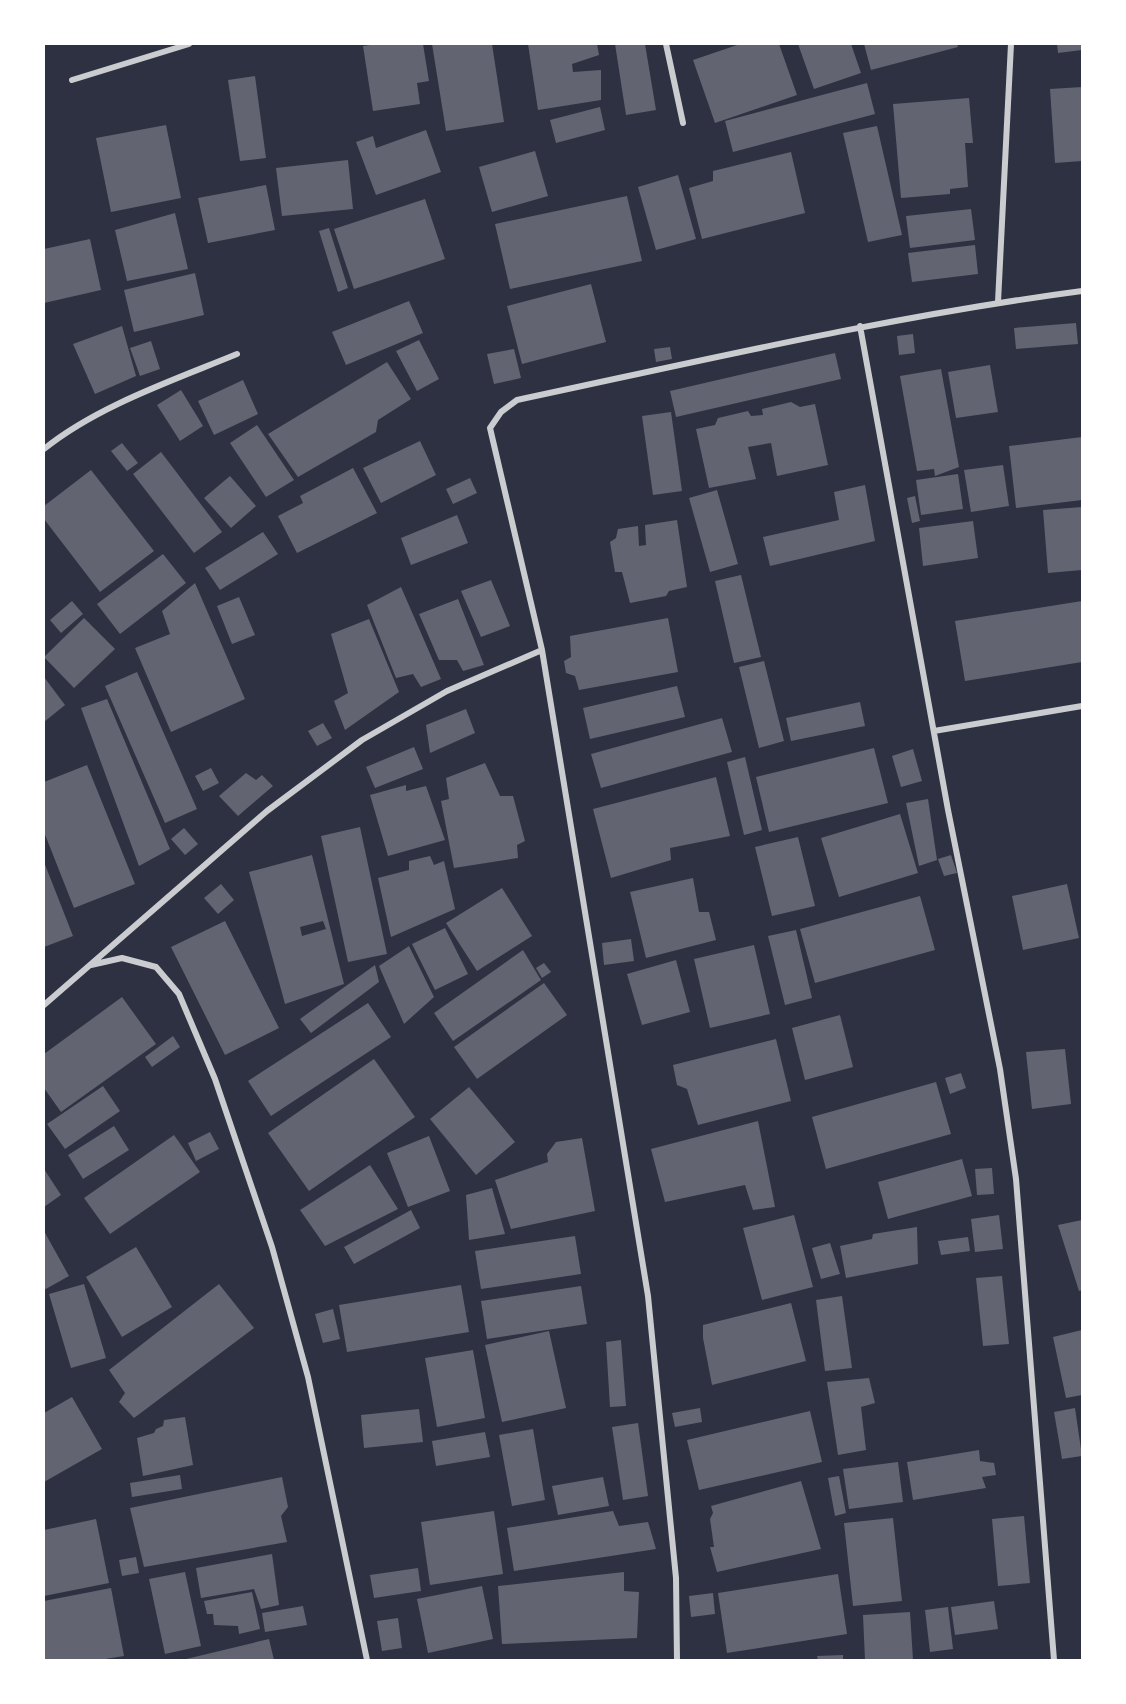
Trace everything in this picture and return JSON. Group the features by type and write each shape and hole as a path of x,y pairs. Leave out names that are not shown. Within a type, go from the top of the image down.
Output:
{"street":[{"path":"72,80 189,44"},
{"path":"666,44 682,123"},
{"path":"998,302 1011,44"},
{"path":"677,1660 676,1578 648,1296 542,650 490,428 501,411 517,400 860,326 998,302 1083,291"},
{"path":"860,326 999,1069 1016,1179 1053,1660"},
{"path":"44,449 59,437 124,401 237,354"},
{"path":"44,1005 267,812 362,740 447,691 542,650"},
{"path":"934,731 1083,706"},
{"path":"91,965 122,958 156,967 179,994 214,1079 272,1247 308,1377 367,1660"}],"building":[{"path":"423,44 429,81 417,83 420,104 373,111 363,46"},
{"path":"432,44 492,44 504,122 446,131"},
{"path":"528,44 597,44 599,55 572,64 573,72 601,70 601,100 538,110"},
{"path":"615,44 645,44 656,110 626,115"},
{"path":"740,44 779,44 797,95 715,123 693,60"},
{"path":"798,44 851,44 861,73 814,89"},
{"path":"864,44 957,44 958,47 871,70"},
{"path":"1057,44 1082,44 1082,50 1058,53"},
{"path":"255,76 266,158 240,161 228,80"},
{"path":"867,83 875,114 733,152 725,121"},
{"path":"1082,87 1082,161 1055,163 1050,89"},
{"path":"969,98 973,143 965,143 968,187 950,189 950,194 901,198 893,104"},
{"path":"600,107 605,130 556,143 550,120"},
{"path":"166,125 181,198 111,212 96,138"},
{"path":"877,126 902,235 868,242 843,133"},
{"path":"426,130 441,172 376,195 356,142 373,136 376,148"},
{"path":"535,151 548,196 492,212 479,167"},
{"path":"791,152 805,213 702,239 689,188 713,181 713,171"},
{"path":"348,160 353,209 282,216 276,168"},
{"path":"678,175 696,239 656,250 638,187"},
{"path":"266,185 275,230 208,243 198,198"},
{"path":"627,196 642,261 510,289 495,224"},
{"path":"425,199 445,259 354,289 334,229"},
{"path":"971,209 975,240 910,248 906,216"},
{"path":"175,213 188,269 127,281 115,230"},
{"path":"329,228 348,288 338,292 319,231"},
{"path":"90,239 101,290 44,303 44,249"},
{"path":"975,245 978,274 912,282 908,253"},
{"path":"195,273 204,315 134,332 124,290"},
{"path":"591,284 606,342 522,364 507,306"},
{"path":"409,301 423,333 346,365 332,332"},
{"path":"1076,323 1078,344 1016,349 1014,328"},
{"path":"122,326 136,376 95,394 73,344"},
{"path":"913,334 915,353 899,355 897,336"},
{"path":"419,340 439,379 417,391 396,351"},
{"path":"151,341 160,369 140,376 130,348"},
{"path":"670,347 672,359 656,362 654,349"},
{"path":"514,349 521,378 494,384 487,354"},
{"path":"835,353 841,379 676,417 670,391"},
{"path":"387,362 411,399 378,420 376,432 298,477 268,434"},
{"path":"990,365 998,412 956,418 948,372"},
{"path":"941,369 959,467 935,476 934,469 917,471 900,376"},
{"path":"243,380 258,414 214,435 198,401"},
{"path":"181,390 203,426 180,441 157,405"},
{"path":"791,402 800,407 815,404 828,465 777,476 771,443 748,447 756,479 709,488 696,429 715,425 718,418 748,411 751,416 763,415 762,409"},
{"path":"671,412 682,491 653,495 642,416"},
{"path":"257,425 294,480 266,497 230,443"},
{"path":"1082,437 1082,500 1016,508 1009,446"},
{"path":"420,441 436,475 381,503 363,468"},
{"path":"122,443 138,463 127,471 111,451"},
{"path":"161,452 222,532 194,553 133,474"},
{"path":"1003,465 1009,506 971,512 964,470"},
{"path":"353,468 377,513 297,553 278,516 303,503 300,496"},
{"path":"91,470 154,551 100,592 44,519 44,506"},
{"path":"958,474 963,509 921,515 916,480"},
{"path":"230,476 256,506 231,528 204,498"},
{"path":"470,478 477,493 453,504 446,489"},
{"path":"865,485 875,541 770,566 763,537 839,520 834,492"},
{"path":"717,490 738,564 710,572 689,498"},
{"path":"915,496 920,521 912,523 907,498"},
{"path":"1082,507 1082,570 1048,573 1043,510"},
{"path":"457,515 468,543 411,565 401,538"},
{"path":"677,520 687,587 669,591 666,596 630,603 622,572 615,572 610,542 616,538 618,529 638,526 639,546 646,545 645,525"},
{"path":"973,521 978,558 923,566 919,528"},
{"path":"263,532 278,554 220,590 205,568"},
{"path":"163,554 186,583 120,634 97,604"},
{"path":"741,575 761,657 734,663 715,581"},
{"path":"491,580 510,626 481,637 461,591"},
{"path":"195,583 245,699 171,732 135,648 170,634 162,611"},
{"path":"401,587 441,679 421,687 413,674 396,678 367,605"},
{"path":"239,597 255,635 232,644 217,606"},
{"path":"458,599 484,665 463,671 457,660 439,660 419,614"},
{"path":"72,601 83,614 61,633 50,620"},
{"path":"1082,601 1082,662 965,681 955,621"},
{"path":"84,618 115,649 74,688 44,657"},
{"path":"668,618 678,672 579,690 575,676 566,673 564,661 571,657 570,636"},
{"path":"369,619 399,692 345,730 334,701 348,693 331,634"},
{"path":"764,661 784,741 759,748 739,667"},
{"path":"137,672 197,809 165,823 105,686"},
{"path":"44,677 65,705 44,722"},
{"path":"677,686 685,717 590,739 583,708"},
{"path":"107,699 170,849 139,866 81,708"},
{"path":"860,702 865,726 791,741 786,718"},
{"path":"466,709 475,733 430,753 426,725"},
{"path":"722,718 732,752 601,788 591,754"},
{"path":"323,723 332,738 317,746 308,731"},
{"path":"414,747 423,769 375,788 366,767"},
{"path":"874,748 888,803 769,832 756,777"},
{"path":"913,749 922,781 901,787 892,756"},
{"path":"745,757 762,830 744,835 727,762"},
{"path":"485,763 500,796 513,796 525,841 517,845 518,858 454,868 441,801 449,799 446,778"},
{"path":"87,765 135,884 74,908 44,832 44,782"},
{"path":"211,768 219,783 203,791 195,776"},
{"path":"246,773 256,780 262,775 273,786 238,816 219,796"},
{"path":"716,777 730,836 670,848 671,860 611,878 593,809"},
{"path":"406,785 406,791 426,786 445,840 388,856 370,795"},
{"path":"928,799 937,860 919,866 906,803"},
{"path":"900,814 918,873 839,897 821,838"},
{"path":"360,827 387,954 348,962 321,836"},
{"path":"184,828 198,844 185,855 171,839"},
{"path":"798,837 815,906 772,916 755,847"},
{"path":"312,855 344,984 285,1004 249,872","holes":["323,921 326,929 302,936 300,927"]},
{"path":"951,855 957,873 944,876 938,859"},
{"path":"430,856 434,865 444,861 455,909 391,937 378,878 409,870 409,861"},
{"path":"44,862 73,936 44,947"},
{"path":"693,878 699,912 709,912 716,940 646,958 630,892"},
{"path":"221,884 234,900 218,914 204,898"},
{"path":"1067,884 1079,938 1023,950 1012,896"},
{"path":"502,888 532,936 477,971 446,923"},
{"path":"920,896 935,950 815,983 800,929"},
{"path":"225,921 279,1028 225,1055 171,947"},
{"path":"445,928 468,974 435,990 412,944"},
{"path":"796,930 812,998 785,1005 768,936"},
{"path":"631,939 634,961 604,965 602,943"},
{"path":"754,945 770,1014 710,1028 694,959"},
{"path":"409,946 434,997 404,1024 379,966"},
{"path":"523,950 541,980 453,1041 434,1013"},
{"path":"676,960 690,1012 642,1025 627,974"},
{"path":"544,963 551,972 542,978 536,968"},
{"path":"375,965 379,982 311,1033 300,1019"},
{"path":"544,983 567,1015 477,1079 454,1047"},
{"path":"122,997 156,1044 61,1112 44,1088 44,1054"},
{"path":"368,1003 391,1037 271,1116 248,1081"},
{"path":"840,1015 853,1067 805,1080 792,1028"},
{"path":"173,1036 180,1047 152,1067 145,1057"},
{"path":"776,1039 791,1101 698,1125 687,1089 677,1085 673,1065"},
{"path":"1065,1049 1071,1104 1032,1109 1026,1052"},
{"path":"374,1059 415,1117 309,1191 268,1133"},
{"path":"961,1073 966,1088 950,1094 945,1078"},
{"path":"936,1082 951,1134 826,1169 812,1117"},
{"path":"103,1086 120,1111 65,1149 47,1124"},
{"path":"469,1087 515,1142 476,1175 430,1119"},
{"path":"758,1121 775,1207 753,1210 745,1185 665,1202 651,1149"},
{"path":"114,1126 129,1150 83,1179 68,1155"},
{"path":"210,1132 219,1149 196,1161 188,1143"},
{"path":"174,1135 200,1172 110,1234 84,1198"},
{"path":"429,1136 450,1191 408,1207 387,1153"},
{"path":"582,1138 595,1211 511,1229 495,1180 548,1162 547,1154 556,1142"},
{"path":"962,1159 972,1196 888,1219 878,1182"},
{"path":"370,1165 398,1209 325,1246 300,1210"},
{"path":"992,1168 994,1194 977,1195 975,1169"},
{"path":"44,1169 61,1195 44,1207"},
{"path":"492,1188 505,1234 469,1240 466,1195"},
{"path":"411,1210 420,1228 354,1264 344,1247"},
{"path":"794,1215 813,1287 762,1300 743,1228"},
{"path":"999,1215 1003,1249 975,1252 971,1219"},
{"path":"1082,1220 1082,1290 1079,1291 1058,1225"},
{"path":"917,1227 918,1264 846,1278 840,1246 872,1239 873,1234"},
{"path":"44,1231 69,1276 44,1290"},
{"path":"575,1236 581,1274 481,1289 475,1251"},
{"path":"968,1237 970,1251 941,1255 938,1241"},
{"path":"830,1243 840,1274 821,1279 812,1248"},
{"path":"136,1247 172,1307 122,1337 86,1277"},
{"path":"1002,1276 1009,1344 983,1346 976,1278"},
{"path":"84,1284 106,1358 71,1368 49,1294"},
{"path":"219,1284 254,1328 134,1418 119,1402 125,1393 109,1370"},
{"path":"461,1285 469,1332 347,1352 339,1305"},
{"path":"581,1286 587,1324 487,1339 481,1301"},
{"path":"842,1296 852,1368 825,1371 816,1300"},
{"path":"791,1303 806,1361 712,1385 703,1338 703,1325"},
{"path":"333,1309 340,1339 323,1343 315,1314"},
{"path":"1082,1330 1082,1395 1066,1398 1053,1337"},
{"path":"549,1331 566,1408 502,1422 485,1345"},
{"path":"621,1340 626,1406 610,1407 606,1342"},
{"path":"473,1350 485,1418 437,1427 425,1358"},
{"path":"869,1378 875,1403 861,1407 866,1450 838,1455 827,1382"},
{"path":"72,1397 102,1449 44,1482 44,1413"},
{"path":"700,1408 702,1422 675,1427 672,1413"},
{"path":"1075,1408 1082,1456 1062,1459 1054,1412"},
{"path":"419,1409 423,1442 364,1448 361,1415"},
{"path":"810,1411 822,1462 699,1490 687,1440"},
{"path":"185,1417 193,1465 143,1476 137,1438 154,1433 156,1429 163,1426 164,1420"},
{"path":"638,1423 648,1496 623,1500 612,1427"},
{"path":"533,1429 545,1500 512,1506 499,1435"},
{"path":"485,1432 490,1457 436,1466 432,1441"},
{"path":"979,1450 980,1461 994,1463 996,1475 982,1477 986,1488 913,1500 907,1462"},
{"path":"898,1462 903,1502 849,1509 843,1469"},
{"path":"180,1475 182,1489 132,1497 130,1483"},
{"path":"839,1476 846,1513 835,1516 828,1478"},
{"path":"282,1477 288,1507 281,1516 287,1542 144,1567 130,1508"},
{"path":"603,1477 609,1506 558,1515 552,1486"},
{"path":"801,1481 821,1549 717,1572 710,1547 714,1547 710,1519 713,1513 711,1506"},
{"path":"494,1511 503,1574 430,1585 421,1522"},
{"path":"613,1511 619,1526 648,1522 656,1549 514,1571 507,1528"},
{"path":"1024,1516 1030,1583 998,1586 992,1519"},
{"path":"893,1518 902,1601 853,1606 844,1523"},
{"path":"96,1519 109,1583 44,1596 44,1530"},
{"path":"272,1554 279,1605 261,1609 254,1589 201,1598 196,1568"},
{"path":"136,1557 139,1573 122,1576 119,1560"},
{"path":"418,1568 421,1591 374,1598 370,1575"},
{"path":"185,1572 201,1646 165,1654 149,1579"},
{"path":"624,1572 624,1591 639,1592 637,1638 502,1644 498,1586"},
{"path":"838,1574 847,1634 727,1653 718,1593"},
{"path":"482,1586 493,1639 428,1653 417,1599"},
{"path":"111,1588 124,1656 99,1660 44,1660 44,1601"},
{"path":"252,1592 260,1629 239,1634 238,1626 214,1625 213,1614 207,1614 204,1601"},
{"path":"713,1593 715,1614 691,1617 689,1596"},
{"path":"994,1601 998,1629 955,1635 951,1607"},
{"path":"303,1606 307,1625 265,1632 262,1613"},
{"path":"948,1607 953,1649 930,1652 925,1610"},
{"path":"910,1612 913,1660 865,1660 863,1615"},
{"path":"398,1618 402,1648 382,1651 377,1621"},
{"path":"269,1639 274,1660 182,1660"},
{"path":"843,1655 843,1660 818,1660 817,1656"}]}
